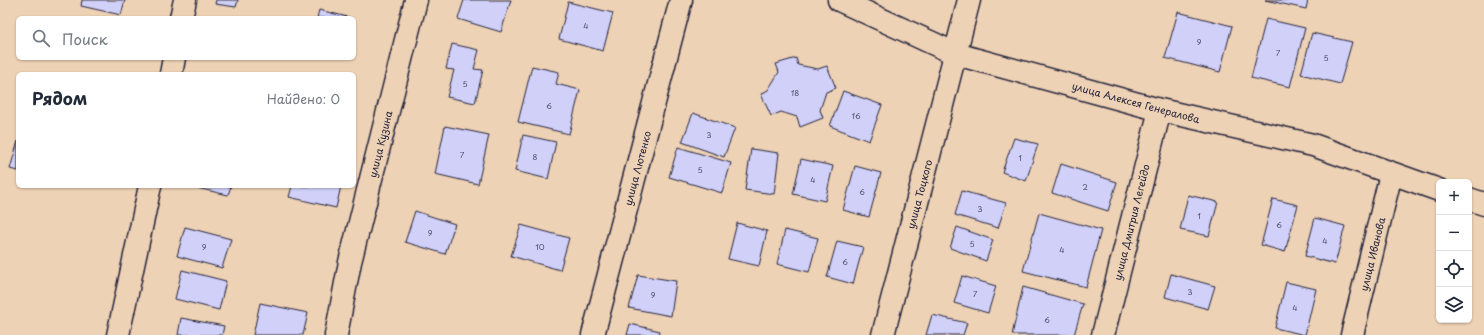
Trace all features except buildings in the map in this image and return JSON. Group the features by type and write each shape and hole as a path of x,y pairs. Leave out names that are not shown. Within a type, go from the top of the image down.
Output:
{"street":[{"path":"181,16 185,0"},
{"name":"улица Кузина","path":"336,335 350,262 416,0"},
{"name":"улица Лютенко","path":"593,335 682,0"},
{"name":"улица Алексея Генералова","path":"839,0 956,54 1160,110 1313,145 1436,189"},
{"name":"улица Тоцкого","path":"882,335 969,0"},
{"path":"171,72 174,60"},
{"name":"улица Дмитрия Легейдо","path":"1102,335 1160,110"},
{"name":"улица Иванова","path":"1352,335 1392,174"},
{"path":"118,335 150,188"},
{"path":"1472,200 1484,204"}]}
